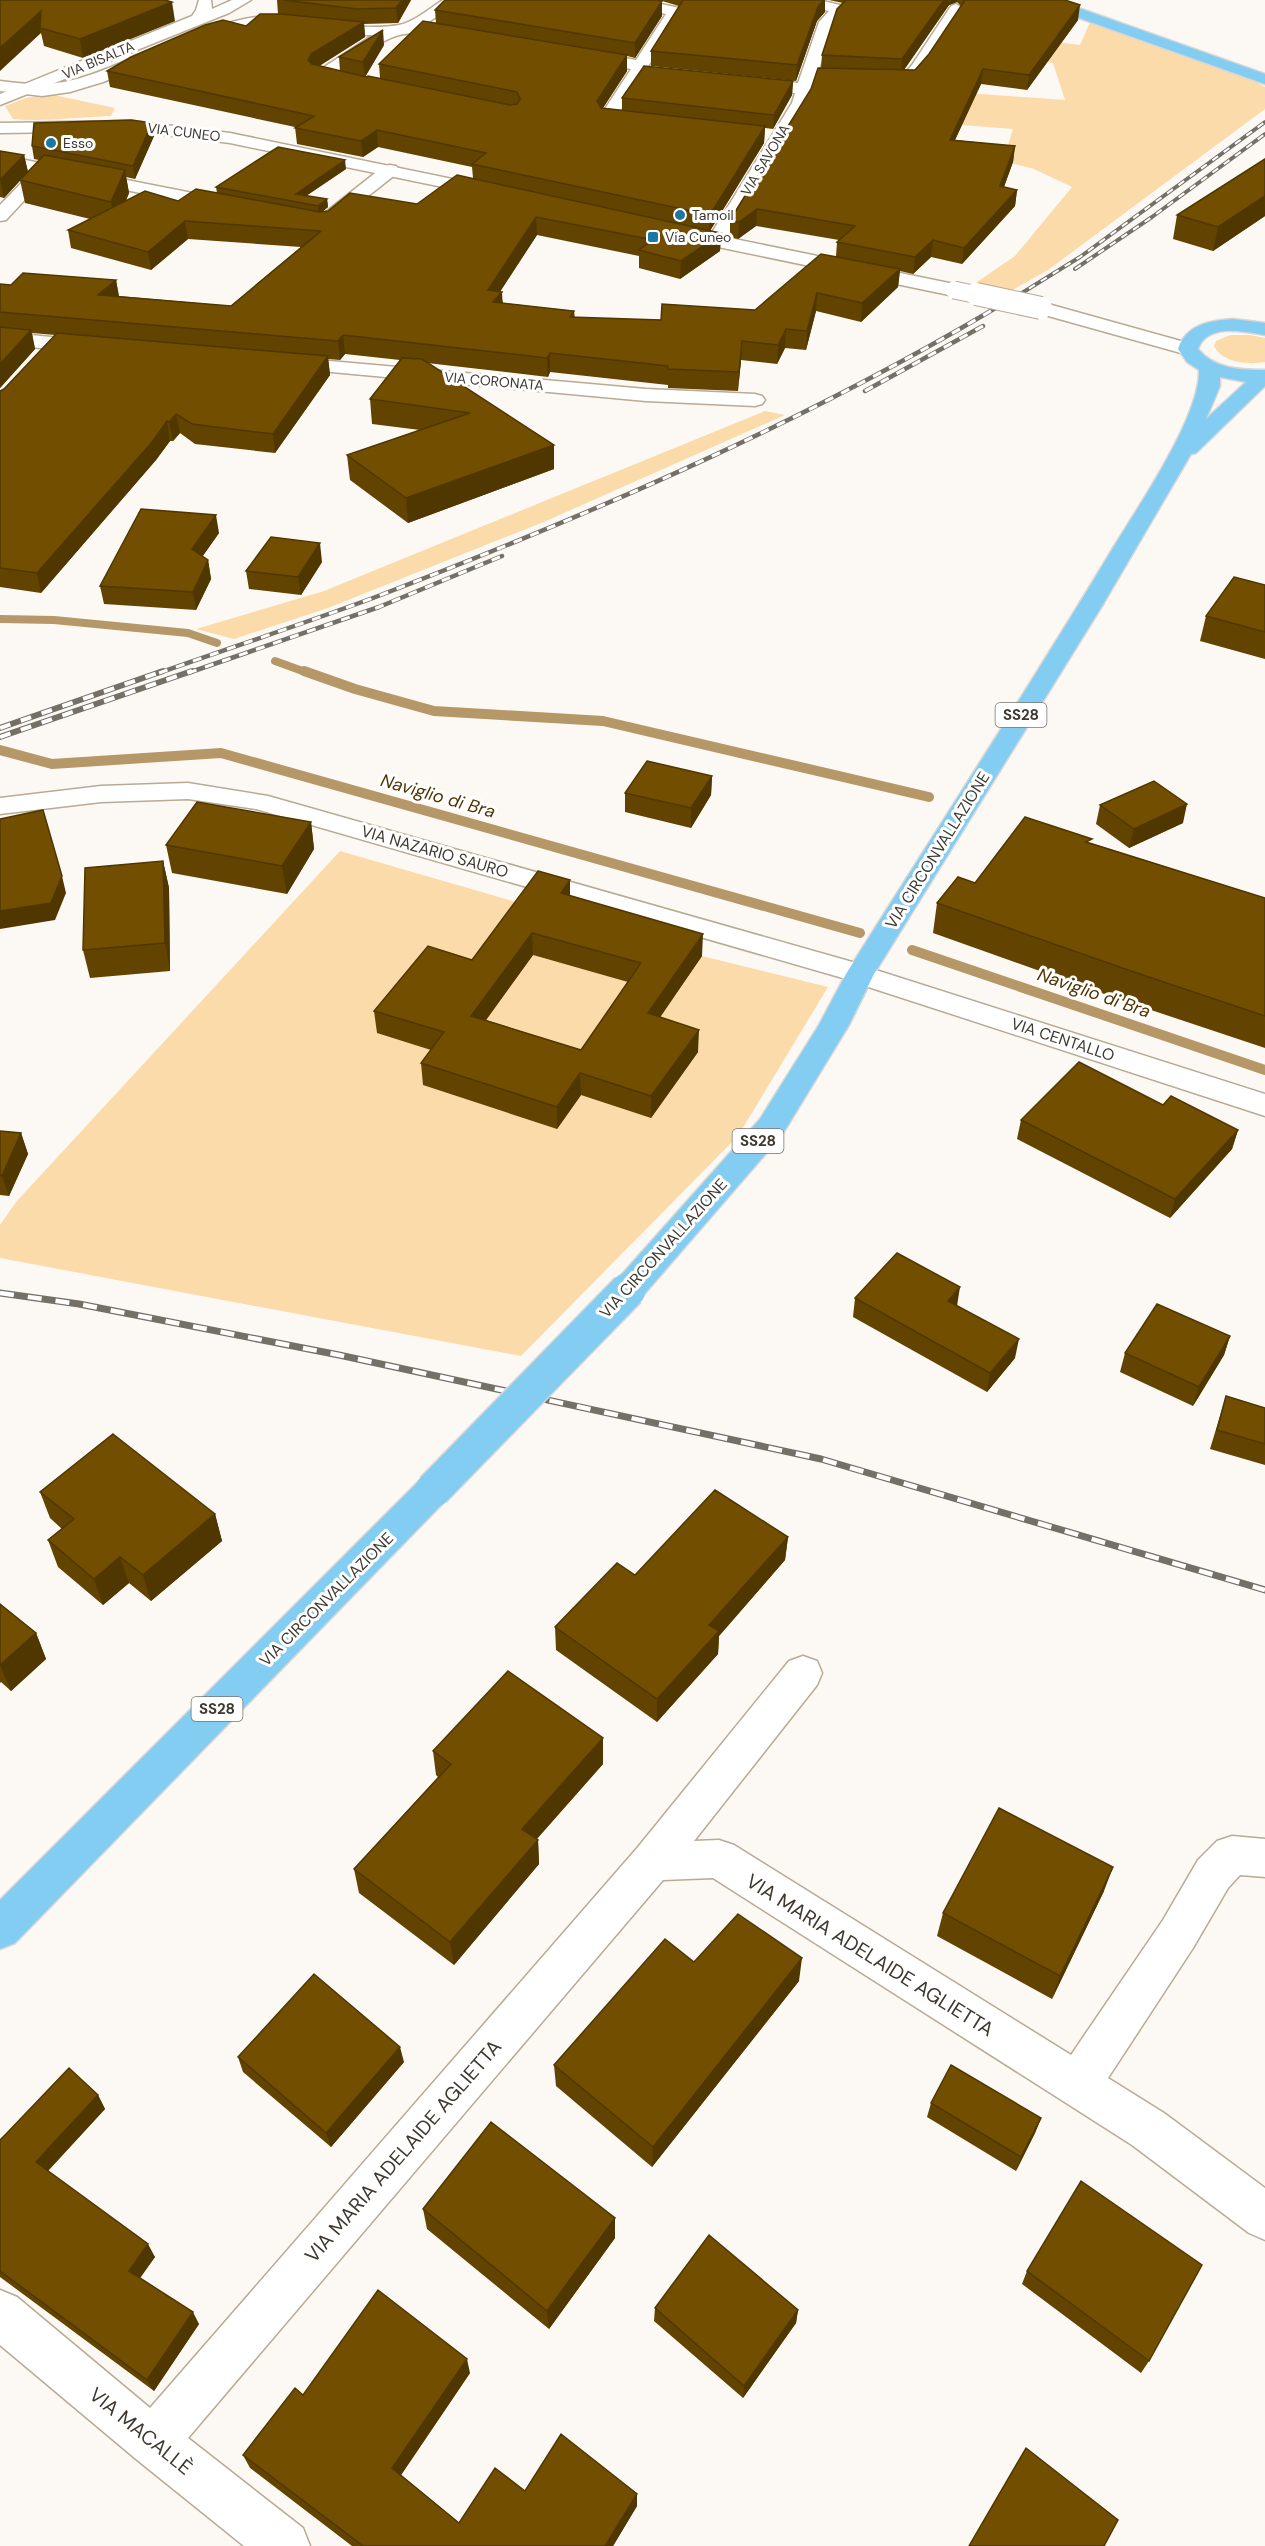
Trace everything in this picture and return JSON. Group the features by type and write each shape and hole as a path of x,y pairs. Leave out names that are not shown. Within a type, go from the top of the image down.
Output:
{"main road":[{"path":"1042,0 1262,73"},
{"path":"1072,0 1237,55 1262,73"},
{"path":"1264,319 1212,328 1195,334 1189,341 1188,349 1199,361 1209,367 1235,374 1265,376"},
{"name":"VIA CIRCONVALLAZIONE","path":"0,1929 628,1290 771,1127 834,1025 860,974 1090,606 1180,455 1210,386 1209,367"},
{"name":"VIA CIRCONVALLAZIONE","path":"1180,455 1265,376"}],"street":[{"path":"197,19 204,11 206,4 204,0"},
{"name":"VIA BISALTA","path":"0,100 243,0"},
{"path":"365,84 320,75 384,36 404,28 454,0"},
{"path":"617,0 675,11 607,118 653,123"},
{"name":"VIA SAVONA","path":"715,242 800,103 827,22 839,9 799,0"},
{"path":"872,79 906,81 918,68 956,9"},
{"path":"182,45 224,28 263,21 283,21 358,31 384,32 404,28 422,29 480,39"},
{"path":"0,86 52,90 83,83 161,53"},
{"path":"561,53 700,79"},
{"path":"735,82 807,82 830,77"},
{"name":"VIA CUNEO","path":"0,129 88,125 169,130 230,138 512,197"},
{"path":"757,134 780,137"},
{"path":"0,160 244,208"},
{"path":"0,216 44,169"},
{"path":"310,222 322,224 390,170"},
{"path":"662,230 1071,314 1212,328"},
{"path":"1071,314 1188,349"},
{"path":"0,338 114,349"},
{"path":"39,360 55,343"},
{"name":"VIA CORONATA","path":"262,361 646,394 755,400"},
{"name":"VIA NAZARIO SAURO","path":"0,806 100,794 188,791 259,802 860,974"},
{"name":"VIA CENTALLO","path":"860,974 1265,1105"},
{"name":"VIA MARIA ADELAIDE AGLIETTA","path":"153,2442 653,1861 803,1673"},
{"path":"1077,2085 1178,1934 1213,1874 1232,1855 1265,1858"},
{"name":"VIA MARIA ADELAIDE AGLIETTA","path":"653,1861 719,1859 1148,2129 1265,2217"},
{"name":"VIA MACALLÈ","path":"0,2314 153,2442 285,2546"}],"shaded area":[{"path":"1091,20 1254,81 1265,87 1265,109 1048,270 1009,292 974,284 1015,256 1072,187 1034,169 1003,161 1013,129 961,125 966,93 1065,100 1053,63 994,52 1005,35 1080,45"},
{"path":"49,94 115,108 111,116 25,120 13,119 5,106 26,98"},
{"path":"1230,335 1265,338 1265,362 1236,362 1223,356 1214,346 1216,341"},
{"path":"765,411 785,415 546,521 328,608 234,639 196,629 324,591"},
{"path":"340,851 530,906 501,945 557,962 587,922 675,996 702,956 828,987 738,1136 521,1356 0,1258 0,1225 16,1202"}],"building":[{"path":"0,0 165,0 172,2 80,39 40,28 41,11 0,48"},
{"path":"283,0 402,0 396,8 357,9"},
{"path":"445,0 662,1 635,43 435,10"},
{"path":"683,0 824,0 818,7 797,65 651,51"},
{"path":"846,0 944,0 902,59 822,55 837,9"},
{"path":"965,0 1065,0 1080,5 1029,75 983,69 950,140 1015,146 1000,186 1017,190 964,248 933,240 915,257 837,242 855,226 757,209 739,222 730,220 811,89 818,68 915,70 929,54"},
{"path":"260,14 364,22 311,54 308,60 312,64 510,105 517,104 520,99 517,92 379,64 423,21 627,55 597,101 601,108 765,126 710,215 472,164 486,153 377,130 361,141 295,128 314,116 107,71 131,57 205,25 223,20 246,26"},
{"path":"383,30 363,62 339,57"},
{"path":"644,66 793,81 774,115 622,98"},
{"path":"131,120 152,123 133,166 32,146 34,123"},
{"path":"278,147 345,160 296,194 327,199 318,206 216,187"},
{"path":"0,151 24,155 0,180"},
{"path":"44,155 125,170 111,202 20,180"},
{"path":"1265,159 1265,196 1218,227 1177,215"},
{"path":"457,175 721,233 681,261 639,250 653,240 536,217 488,290 502,292 493,302 574,311 570,317 661,320 662,304 755,310 821,254 900,269 862,303 817,293 807,331 786,329 778,345 742,341 739,372 668,369 668,366 550,353 547,358 343,335 338,341 0,312 0,284 11,285 23,273 116,280 98,295 231,306 321,231 185,221 148,252 68,230 145,191 178,201 196,189 320,212 328,211 350,193 417,204"},
{"path":"0,327 31,330 0,364"},
{"path":"57,333 328,356 273,434 192,424 176,414 169,422 167,421 153,441 37,573 0,568 0,391"},
{"path":"402,358 422,359 554,445 406,498 347,455 470,413 370,399"},
{"path":"141,509 216,515 192,549 208,560 193,592 100,586"},
{"path":"271,537 320,543 298,577 246,571"},
{"path":"1234,577 1265,585 1265,632 1206,616"},
{"path":"647,761 712,776 691,808 625,793"},
{"path":"1154,781 1187,804 1134,829 1100,805"},
{"path":"197,802 311,822 282,866 166,845"},
{"path":"43,810 62,876 51,903 0,911 0,819"},
{"path":"1025,817 1092,839 1086,842 1265,898 1265,1016 937,903 958,877 975,883"},
{"path":"163,861 165,943 83,950 85,868"},
{"path":"538,871 570,880 561,893 703,934 648,1013 699,1030 651,1096 580,1073 557,1107 421,1063 444,1032 374,1011 428,946 472,960","holes":["532,933 641,963 581,1050 471,1016"]},
{"path":"1079,1062 1163,1105 1171,1096 1238,1130 1175,1199 1021,1120"},
{"path":"0,1131 21,1133 2,1176 0,1175"},
{"path":"897,1253 960,1287 948,1301 1019,1339 990,1373 855,1298"},
{"path":"1157,1304 1230,1336 1199,1387 1125,1353"},
{"path":"1226,1396 1265,1408 1265,1444 1217,1430"},
{"path":"113,1434 215,1514 143,1575 120,1557 94,1579 48,1540 74,1519 40,1492"},
{"path":"715,1490 788,1537 709,1625 719,1631 657,1699 555,1627 617,1563 635,1575"},
{"path":"0,1604 36,1633 0,1665"},
{"path":"508,1671 603,1738 522,1829 538,1840 450,1942 354,1869 451,1764 433,1751"},
{"path":"999,1808 1113,1867 1060,1976 943,1913"},
{"path":"738,1914 802,1958 653,2147 554,2065 665,1939 694,1962"},
{"path":"314,1974 400,2047 326,2133 238,2057"},
{"path":"951,2065 1041,2118 1021,2157 931,2103"},
{"path":"69,2068 98,2095 36,2162 148,2244 129,2271 193,2312 147,2380 0,2271 0,2140"},
{"path":"491,2122 615,2218 547,2311 423,2209"},
{"path":"1081,2181 1202,2265 1149,2361 1027,2271"},
{"path":"709,2235 798,2310 744,2386 655,2308"},
{"path":"378,2290 467,2359 392,2468 459,2523 495,2468 525,2491 561,2434 637,2494 605,2546 363,2546 243,2455 295,2388 303,2395"},
{"path":"1026,2448 1118,2520 1104,2546 969,2546"}],"waterway":[{"path":"0,619 54,620 188,633 217,643"},
{"path":"275,661 308,673"},
{"path":"304,671 355,689 434,711 603,721 929,797"},
{"name":"Naviglio di Bra","path":"0,750 52,764 221,753 860,933"},
{"name":"Naviglio di Bra","path":"912,950 1265,1070"}],"railway":[{"path":"1017,296 1080,257 1265,122"},
{"path":"1075,269 1152,217 1265,134"},
{"path":"159,673 373,598 456,566 703,461 863,382 1019,294"},
{"path":"865,391 983,326"},
{"path":"188,673 379,607 502,556"},
{"path":"0,728 163,671"},
{"path":"0,737 192,671"},
{"path":"0,1293 79,1304 339,1355 821,1459 1265,1590"}],"place":[{"name":"Esso","path":"51,143"},
{"name":"Tamoil","path":"680,215"},
{"name":"Via Cuneo","path":"653,237"}]}
